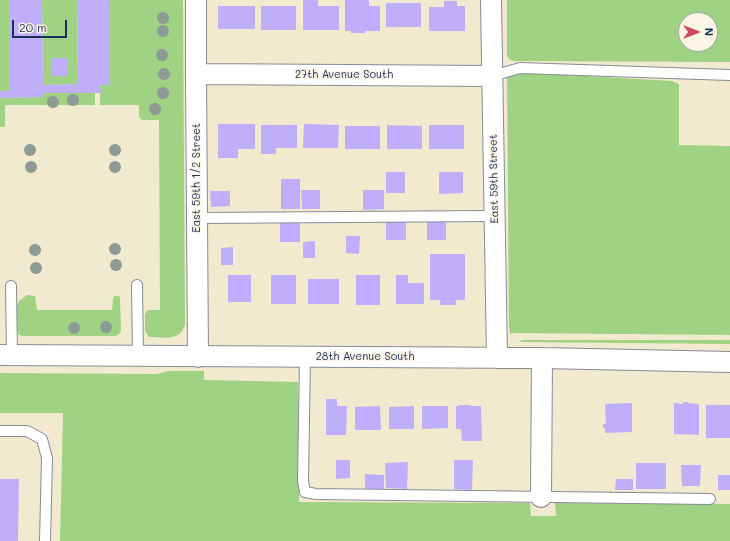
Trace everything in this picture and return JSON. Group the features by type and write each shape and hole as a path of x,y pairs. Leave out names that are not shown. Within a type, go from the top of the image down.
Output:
{"street":[{"name":"East 59th 1/2 Street","path":"196,0 198,357"},
{"name":"East 59th Street","path":"491,0 497,358"},
{"name":"27th Avenue South","path":"196,74 492,76"},
{"name":"28th Avenue South","path":"6,355 542,358 730,362"},
{"path":"540,497 542,358"}],"lane":[{"path":"492,76 520,68 730,75"},
{"path":"197,218 494,216"},
{"path":"137,285 138,356"},
{"path":"6,355 11,286"},
{"path":"305,357 305,492 316,494 710,499"},
{"path":"0,431 27,431 42,439 47,458 45,541"}],"green space":[{"path":"0,0 10,0 10,91 0,91"},
{"path":"42,0 77,0 78,84 43,85"},
{"path":"109,0 183,0 185,324 180,334 171,337 149,337 145,331 145,314 148,310 160,310 159,120 142,120 139,117 139,105 100,105 100,85 109,85"},
{"path":"507,0 730,0 730,62 510,60 507,56"},
{"path":"515,72 672,81 679,84 679,145 730,146 730,335 510,334 507,76"},
{"path":"43,93 95,93 95,105 5,105 5,127 0,127 0,98 43,97"},
{"path":"27,295 35,296 37,310 112,310 114,296 119,296 121,331 116,336 22,336 18,334 17,330 16,309 19,301"},
{"path":"521,340 730,340 730,344 520,342"},
{"path":"169,371 204,371 204,380 298,382 299,502 530,503 531,516 556,516 555,503 730,504 730,541 60,541 63,413 0,413 0,373 157,374"}],"building":[{"path":"10,0 42,0 43,85 78,84 77,0 109,0 110,85 100,85 101,93 43,93 43,97 0,98 0,91 10,91"},
{"path":"303,0 318,0 318,6 339,6 339,30 303,30"},
{"path":"345,0 369,0 369,6 380,6 380,31 351,33 351,31 345,31"},
{"path":"444,1 457,1 457,6 465,6 465,31 429,31 429,7 444,7"},
{"path":"386,3 421,3 421,27 386,27"},
{"path":"218,6 255,6 255,29 218,29"},
{"path":"261,6 296,6 296,30 261,30"},
{"path":"52,58 68,58 68,76 52,76"},
{"path":"218,124 255,124 255,149 238,149 238,158 218,158"},
{"path":"304,124 339,125 338,148 303,148"},
{"path":"261,125 297,125 297,148 276,148 276,154 261,154"},
{"path":"387,125 422,126 422,149 387,149"},
{"path":"429,125 464,125 464,149 429,149"},
{"path":"345,126 380,126 380,149 345,149"},
{"path":"386,172 405,172 405,193 386,193"},
{"path":"439,172 463,172 463,193 439,194"},
{"path":"281,179 300,179 300,209 281,209"},
{"path":"301,190 320,190 320,209 302,209"},
{"path":"363,190 384,190 384,209 363,210"},
{"path":"210,191 230,191 230,206 211,207"},
{"path":"280,221 300,221 300,242 280,242"},
{"path":"386,222 406,222 406,240 386,240"},
{"path":"427,222 446,222 446,240 427,240"},
{"path":"346,236 360,236 359,254 346,253"},
{"path":"315,241 315,258 303,258 303,242"},
{"path":"233,247 233,265 221,265 221,248"},
{"path":"430,254 465,254 465,300 456,300 456,305 440,305 440,300 430,300"},
{"path":"228,275 251,275 251,302 228,302"},
{"path":"271,275 296,275 296,304 271,304"},
{"path":"356,275 380,275 380,305 356,305"},
{"path":"396,275 408,275 408,283 424,283 424,304 396,304"},
{"path":"308,279 339,279 339,304 308,304"},
{"path":"326,399 337,399 337,406 347,406 346,435 326,435"},
{"path":"683,402 699,404 699,435 674,434 674,403 683,404"},
{"path":"632,403 632,432 605,433 603,424 606,424 605,404"},
{"path":"706,405 730,405 730,438 706,438"},
{"path":"380,406 381,430 355,430 355,407"},
{"path":"414,406 414,429 389,429 389,407"},
{"path":"422,406 448,406 448,428 422,429"},
{"path":"456,406 481,406 482,441 462,441 461,429 456,429"},
{"path":"336,460 350,460 350,478 336,479"},
{"path":"454,460 473,460 472,490 454,489"},
{"path":"408,462 407,489 386,488 385,463"},
{"path":"636,463 666,463 666,489 636,489"},
{"path":"681,465 701,465 700,486 682,486"},
{"path":"365,474 384,475 384,489 365,489"},
{"path":"718,475 730,475 730,490 718,490"},
{"path":"0,479 19,479 18,541 0,541"},
{"path":"616,479 633,479 633,490 615,490"}]}
